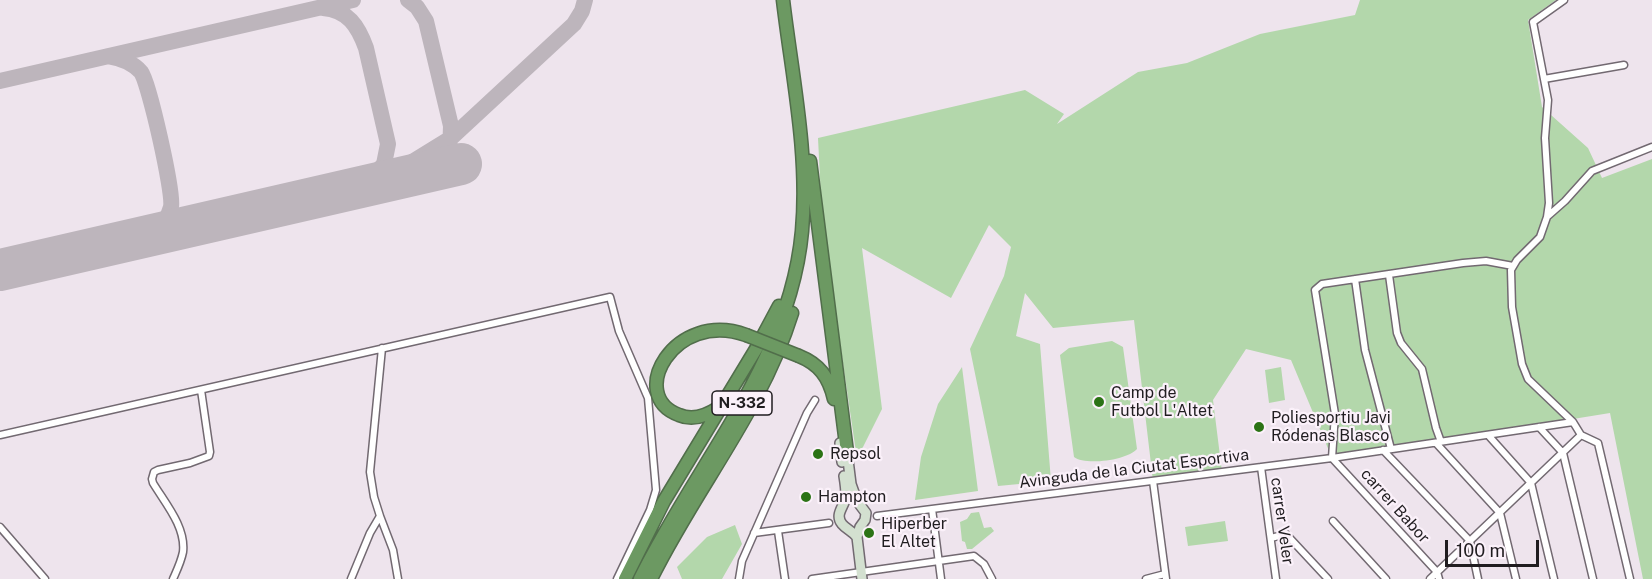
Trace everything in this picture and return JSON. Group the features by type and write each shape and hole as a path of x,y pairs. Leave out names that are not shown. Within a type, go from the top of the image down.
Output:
{"highway":[{"name":"N-332","path":"640,579 660,540 760,370 793,282 803,211 801,137 783,0"},
{"name":"N-332","path":"651,579 685,517 752,406 779,349 798,293 806,254 810,161 791,0"},
{"path":"810,161 843,448"},
{"path":"624,579 664,501 772,321 798,254"},
{"path":"722,405 700,417 693,418 675,414 664,405 659,396 657,386 659,369 673,348 694,334 716,330 735,331 815,364 828,380 843,448"}],"main road":[{"path":"843,448 846,494 839,515 846,527 857,537"},
{"path":"843,448 851,484 866,516 857,537 862,576"},
{"path":"844,505 852,502 862,507"},
{"path":"846,527 862,525"}],"street":[{"path":"1564,0 1533,22 1548,100 1545,138 1550,190 1547,217 1537,242 1513,266 1510,275 1511,295 1524,372 1535,387 1570,420 1581,435 1598,443 1630,579"},
{"path":"1544,79 1624,64"},
{"path":"1547,217 1592,171 1652,147"},
{"path":"1332,458 1335,414 1315,290 1322,284 1486,261 1513,266"},
{"path":"1389,275 1397,333 1401,343 1422,369 1438,442 1500,513 1516,579"},
{"path":"1355,279 1365,350 1387,449 1470,542 1478,579"},
{"path":"0,435 610,297 619,331 648,398 656,490 652,505 617,579"},
{"path":"382,348 370,472 374,497 393,550 398,579"},
{"path":"173,579 182,558 182,534 153,483 152,475 158,470 209,456 201,390"},
{"path":"740,579 740,567 807,413 815,400"},
{"name":"Avinguda de la Ciutat Esportiva","path":"862,525 877,516 1332,458 1539,427 1570,420"},
{"path":"1539,427 1563,453 1593,579"},
{"path":"1488,435 1531,483 1554,579"},
{"path":"1430,579 1438,576 1581,435"},
{"name":"carrer Babor","path":"1332,458 1438,576"},
{"name":"carrer Veler","path":"1261,467 1276,579"},
{"path":"1146,579 1165,576 1152,481"},
{"path":"862,507 867,513 877,516"},
{"path":"932,509 941,579"},
{"path":"829,523 839,515"},
{"path":"351,579 370,533 380,516"},
{"path":"761,518 764,527 775,531"},
{"path":"1333,521 1386,579"},
{"path":"754,534 829,523 846,527"},
{"path":"0,527 45,579"},
{"path":"775,531 785,579"},
{"path":"1271,538 1286,534 1328,579"},
{"path":"812,579 862,576 974,556 980,559 989,570 992,579"}],"green space":[{"path":"1360,0 1556,0 1528,20 1542,107 1588,148 1602,178 1652,159 1652,579 1643,579 1610,413 1332,458 1291,360 1246,349 1213,400 1222,472 1153,481 1134,320 1053,328 1025,293 1016,336 1040,344 1051,481 998,486 970,349 1004,276 1011,247 989,225 951,298 862,248 882,409 857,459 822,219 818,138 1025,90 1064,114 1057,124 1138,72 1187,63 1260,34 1355,15"},
{"name":"Camp de Futbol L'Altet","path":"1112,341 1123,347 1137,449 1116,459 1079,460 1074,457 1060,355 1069,348"},
{"path":"962,367 978,491 915,500 921,457 938,404"},
{"path":"1281,367 1285,400 1269,403 1265,370"},
{"path":"979,512 984,528 991,527 994,531 972,549 967,549 965,542 962,541 960,522 967,519 971,513"},
{"path":"1225,521 1228,541 1188,546 1185,527"},
{"path":"735,525 742,544 722,579 682,579 677,567 707,537"}],"taxiway":[{"path":"0,81 353,0"},
{"path":"408,0 417,7 426,21 451,126 450,143 445,156 436,165 421,173"},
{"path":"362,186 404,167 451,138 574,24 582,11 585,0"},
{"path":"323,8 332,9 351,20 366,48 388,144 384,164 369,181"},
{"path":"108,56 126,61 141,72 160,138 169,182 171,207 163,223 150,235"}],"runway":[{"path":"0,270 461,164"}],"place":[{"name":"Camp de Futbol L'Altet","path":"1099,402"},
{"name":"Poliesportiu Javi Ródenas Blasco","path":"1259,427"},
{"name":"Repsol","path":"818,454"},
{"name":"Hampton","path":"806,497"},
{"name":"Hiperber El Altet","path":"869,533"}]}
